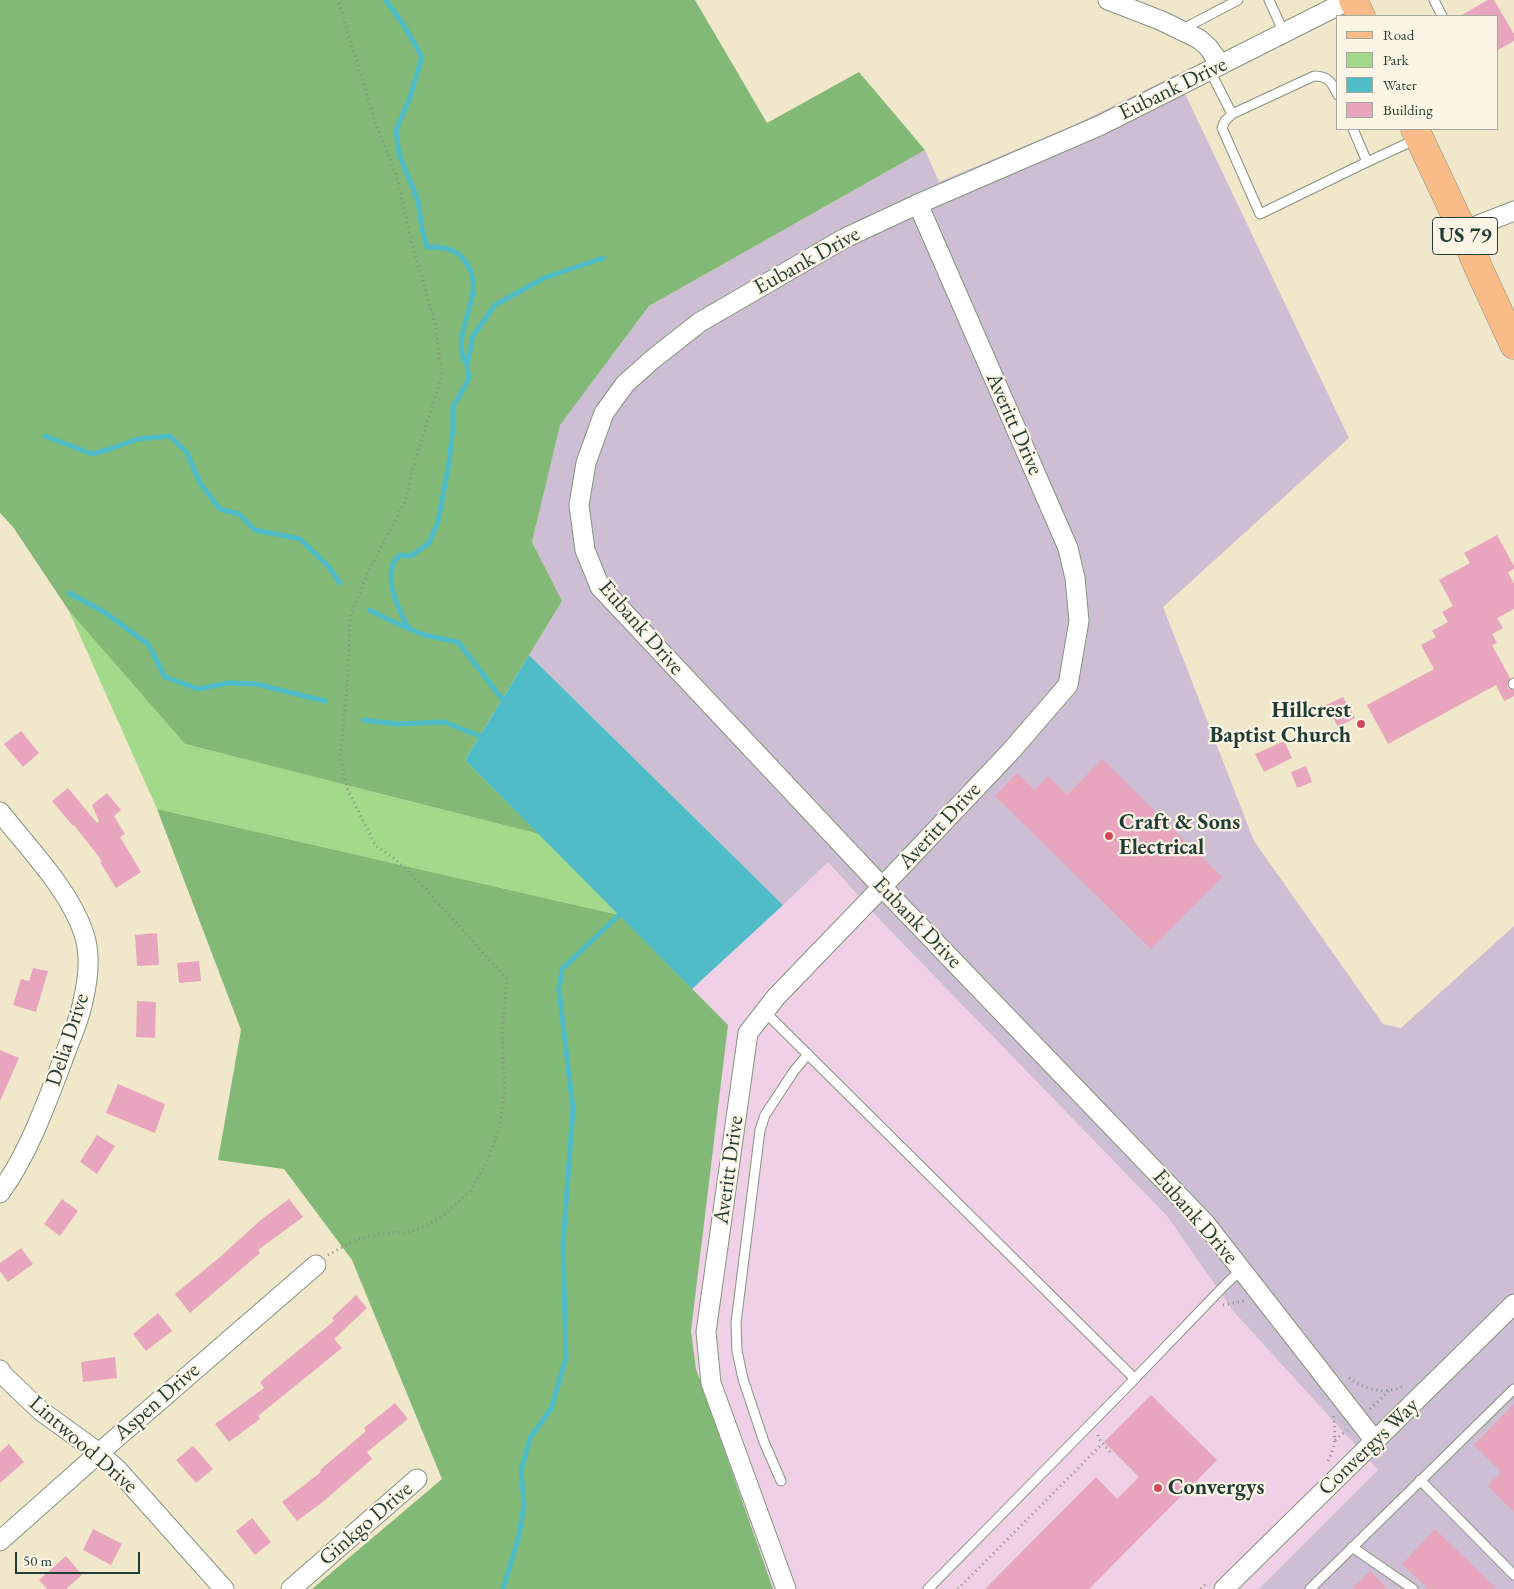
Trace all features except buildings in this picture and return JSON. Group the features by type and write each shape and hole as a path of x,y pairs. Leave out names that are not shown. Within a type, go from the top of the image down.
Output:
{"main road":[{"path":"1353,0 1360,15"},
{"name":"US 79","path":"1417,133 1514,345"}],"street":[{"path":"1108,0 1199,39 1208,47 1216,68"},
{"name":"Eubank Drive","path":"1349,0 1101,125 844,238 700,322 625,384 604,413 586,463 579,505 585,550 600,587 882,887 1205,1223 1235,1275 1375,1441"},
{"name":"Averitt Drive","path":"786,1589 711,1383 706,1332 748,1033 776,996 1011,751 1068,685 1078,622 1076,578 1068,548 918,204"},
{"path":"1463,231 1514,211"},
{"name":"Delia Drive","path":"0,812 57,884 73,909 84,933 88,952 88,977 83,1002 72,1036 46,1104 15,1172 0,1193"},
{"name":"Aspen Drive","path":"0,1541 98,1453 316,1265"},
{"name":"Convergys Way","path":"1216,1586 1375,1441 1514,1304"},
{"name":"Lintwood Drive","path":"0,1370 41,1411 117,1469 224,1589"},
{"name":"Ginkgo Drive","path":"292,1589 417,1479"}],"lane":[{"path":"1181,30 1238,0"},
{"path":"1269,0 1284,33"},
{"path":"1434,0 1440,15"},
{"path":"1216,68 1232,114"},
{"path":"1336,92 1332,84 1323,76 1314,76 1232,114 1225,121 1222,128 1260,214 1368,162 1417,133"},
{"path":"1353,130 1368,162"},
{"path":"764,1012 1135,1379"},
{"path":"781,1482 764,1442 743,1379 737,1351 736,1323 760,1130 765,1115 794,1071 808,1054"},
{"path":"928,1589 1235,1275"},
{"path":"1310,1589 1514,1389"},
{"path":"1420,1480 1514,1575"},
{"path":"1352,1547 1413,1589"}],"path":[{"path":"316,1265 332,1252 357,1238 383,1233 408,1232 421,1228 445,1214 470,1191 487,1162 499,1128 505,1092 502,1037 507,979 420,883 395,859 376,846 348,791 340,756 348,676 350,616 369,570 404,504 416,456 442,374 435,323 412,243 396,174 376,125 338,0"},
{"path":"1235,1275 1245,1301"},
{"path":"1343,1374 1370,1389 1390,1390 1407,1384"},
{"path":"1325,1466 1330,1458 1335,1440 1336,1427 1332,1409"},
{"path":"958,1589 1102,1444"},
{"path":"1201,1589 1216,1586"}],"shaded area":[{"path":"1176,75 1349,438 1163,607 1254,841 1383,1024 1401,1028 1514,926 1514,1589 1259,1589 1378,1470 1234,1312 1167,1216 881,921 828,862 783,905 529,655 562,601 532,542 559,425 649,306 925,150 939,182 1072,126"},
{"path":"827,862 881,921 1167,1216 1234,1312 1378,1470 1259,1589 773,1589 696,1369 691,1331 692,989"}],"green space":[{"path":"0,0 695,0 767,123 859,72 925,150 649,306 560,425 532,542 562,601 465,760 539,834 185,744 69,611 13,527 0,513"},
{"path":"69,611 185,744 539,834 619,915 157,809"},
{"path":"157,809 619,915 728,1025 691,1331 696,1369 773,1589 312,1589 442,1479 352,1260 284,1169 218,1160 241,1030"}],"water":[{"path":"529,655 783,905 692,989 465,760"}],"waterway":[{"path":"386,0 405,27 422,57 409,100 396,130 399,154 418,201 427,247 443,248 457,253 465,261 472,274 472,300 461,340 462,352 467,365"},
{"path":"408,628 394,597 391,572 394,563 400,555 411,556 429,543 438,522 449,462 453,429 453,407 469,379 467,365 473,336 495,305 544,278 603,258"},
{"path":"45,436 92,454 138,439 170,436 187,453 200,483 220,509 239,514 255,530 300,539 328,566 340,583"},
{"path":"69,593 104,612 148,644 165,677 198,689 228,683 256,684 325,701"},
{"path":"369,610 424,635 458,642 502,699"},
{"path":"364,720 397,724 444,722 480,736"},
{"path":"503,1589 519,1536 524,1504 521,1471 530,1438 551,1409 566,1358 563,1244 573,1109 559,990 562,969 619,915"}],"place":[{"name":"Hillcrest Baptist Church","path":"1361,724"},
{"name":"Craft & Sons Electrical","path":"1109,836"},
{"name":"Convergys","path":"1158,1488"}]}
